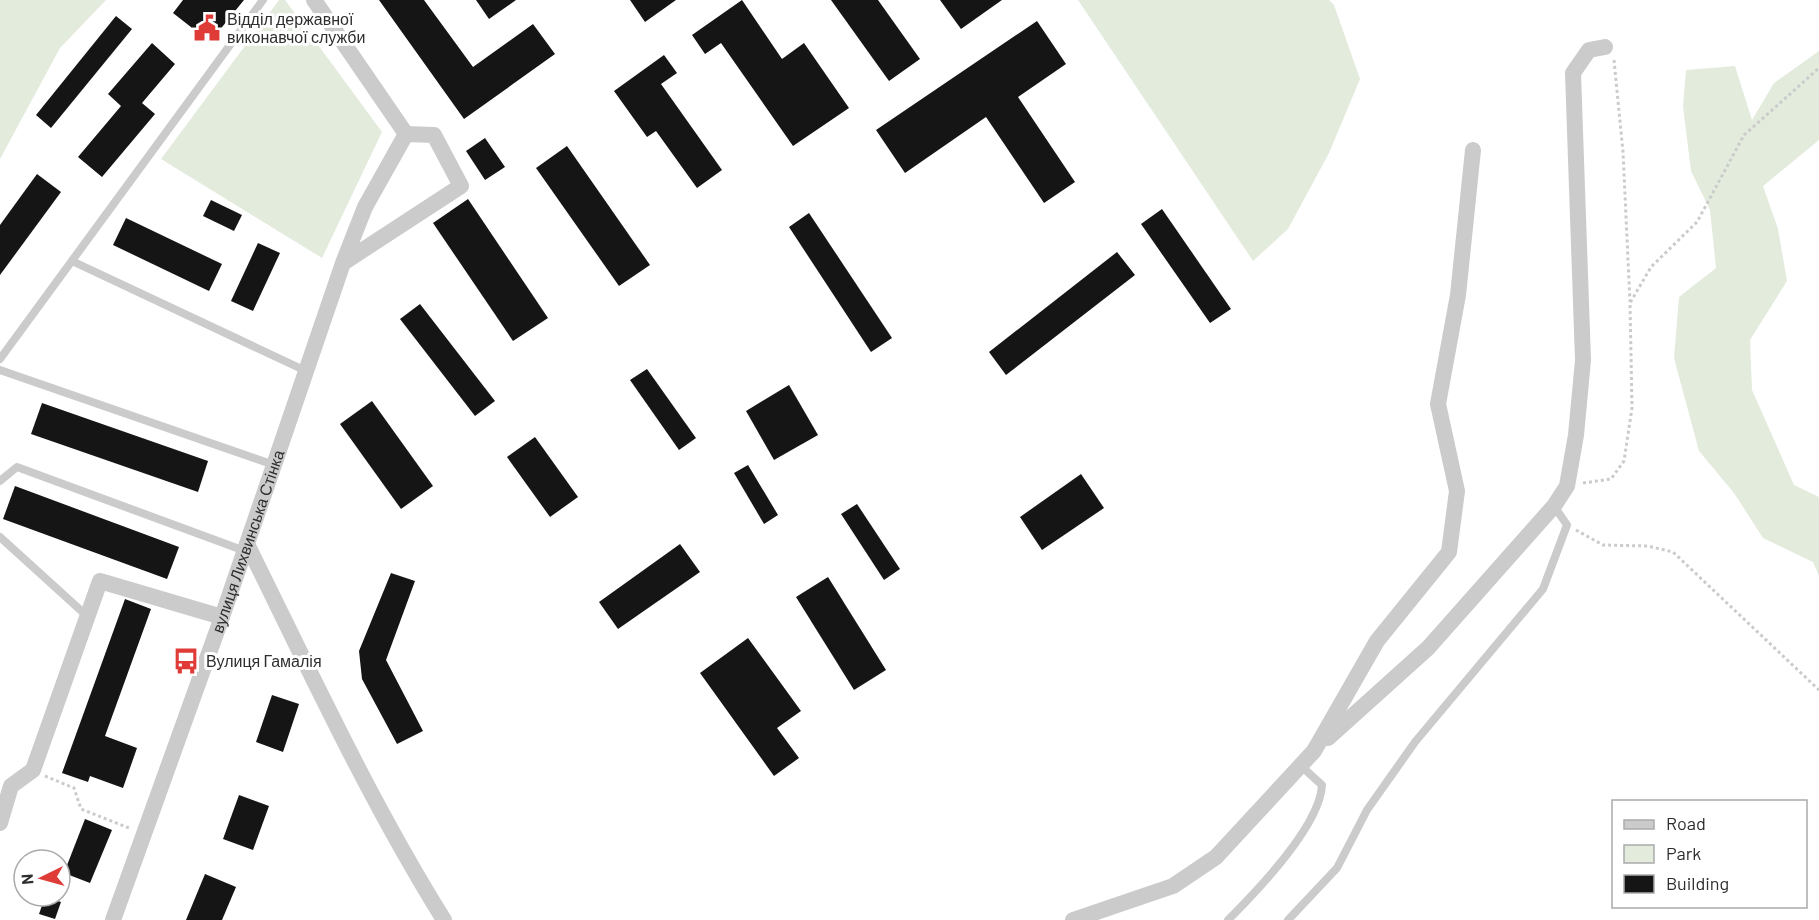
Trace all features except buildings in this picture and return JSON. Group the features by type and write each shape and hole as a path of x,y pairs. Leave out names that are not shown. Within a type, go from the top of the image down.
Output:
{"street":[{"path":"314,0 406,134 434,135 461,186 343,263"},
{"path":"1072,920 1173,886 1216,857 1314,751 1428,648 1554,506 1567,486 1576,435 1583,360 1573,73 1589,50 1605,46"},
{"name":"вулиця Лихвинська Стінка","path":"113,920 222,617 343,263 365,207 406,134"},
{"path":"1314,751 1377,641 1449,552 1456,491 1438,404 1458,295 1473,150"},
{"path":"246,548 366,783 414,872 444,920"},
{"path":"0,823 11,786 33,770 100,581 222,617"}],"lane":[{"path":"0,359 263,0"},
{"path":"72,261 306,371"},
{"path":"0,370 274,465"},
{"path":"0,481 17,467 246,548"},
{"path":"1288,920 1336,868 1367,810 1415,742 1543,589 1567,525 1554,506"},
{"path":"0,537 87,616"},
{"path":"1228,920 1264,884 1307,825 1322,798 1322,785 1300,766"}],"path":[{"path":"1567,486 1611,479 1624,461 1632,408 1623,152 1614,58 1605,46"},
{"path":"1630,303 1652,267 1697,222 1744,135 1819,68"},
{"path":"1567,525 1603,545 1648,546 1673,552 1819,690"},
{"path":"33,770 74,788 81,809 144,834"}],"green space":[{"path":"0,0 106,0 60,48 0,159"},
{"path":"279,0 285,0 382,132 322,258 161,159"},
{"path":"1078,0 1329,0 1334,5 1360,79 1329,153 1288,229 1253,261"},
{"path":"1819,51 1819,140 1763,186 1778,229 1787,281 1750,340 1752,390 1794,485 1819,497 1819,576 1813,562 1763,538 1734,493 1699,451 1674,358 1679,297 1716,268 1710,210 1691,171 1683,106 1686,70 1735,66 1752,120 1774,83"}],"place":[{"name":"Відділ державної виконавчої служби","path":"207,28"},
{"name":"Вулиця Гамалія","path":"186,661"}]}
